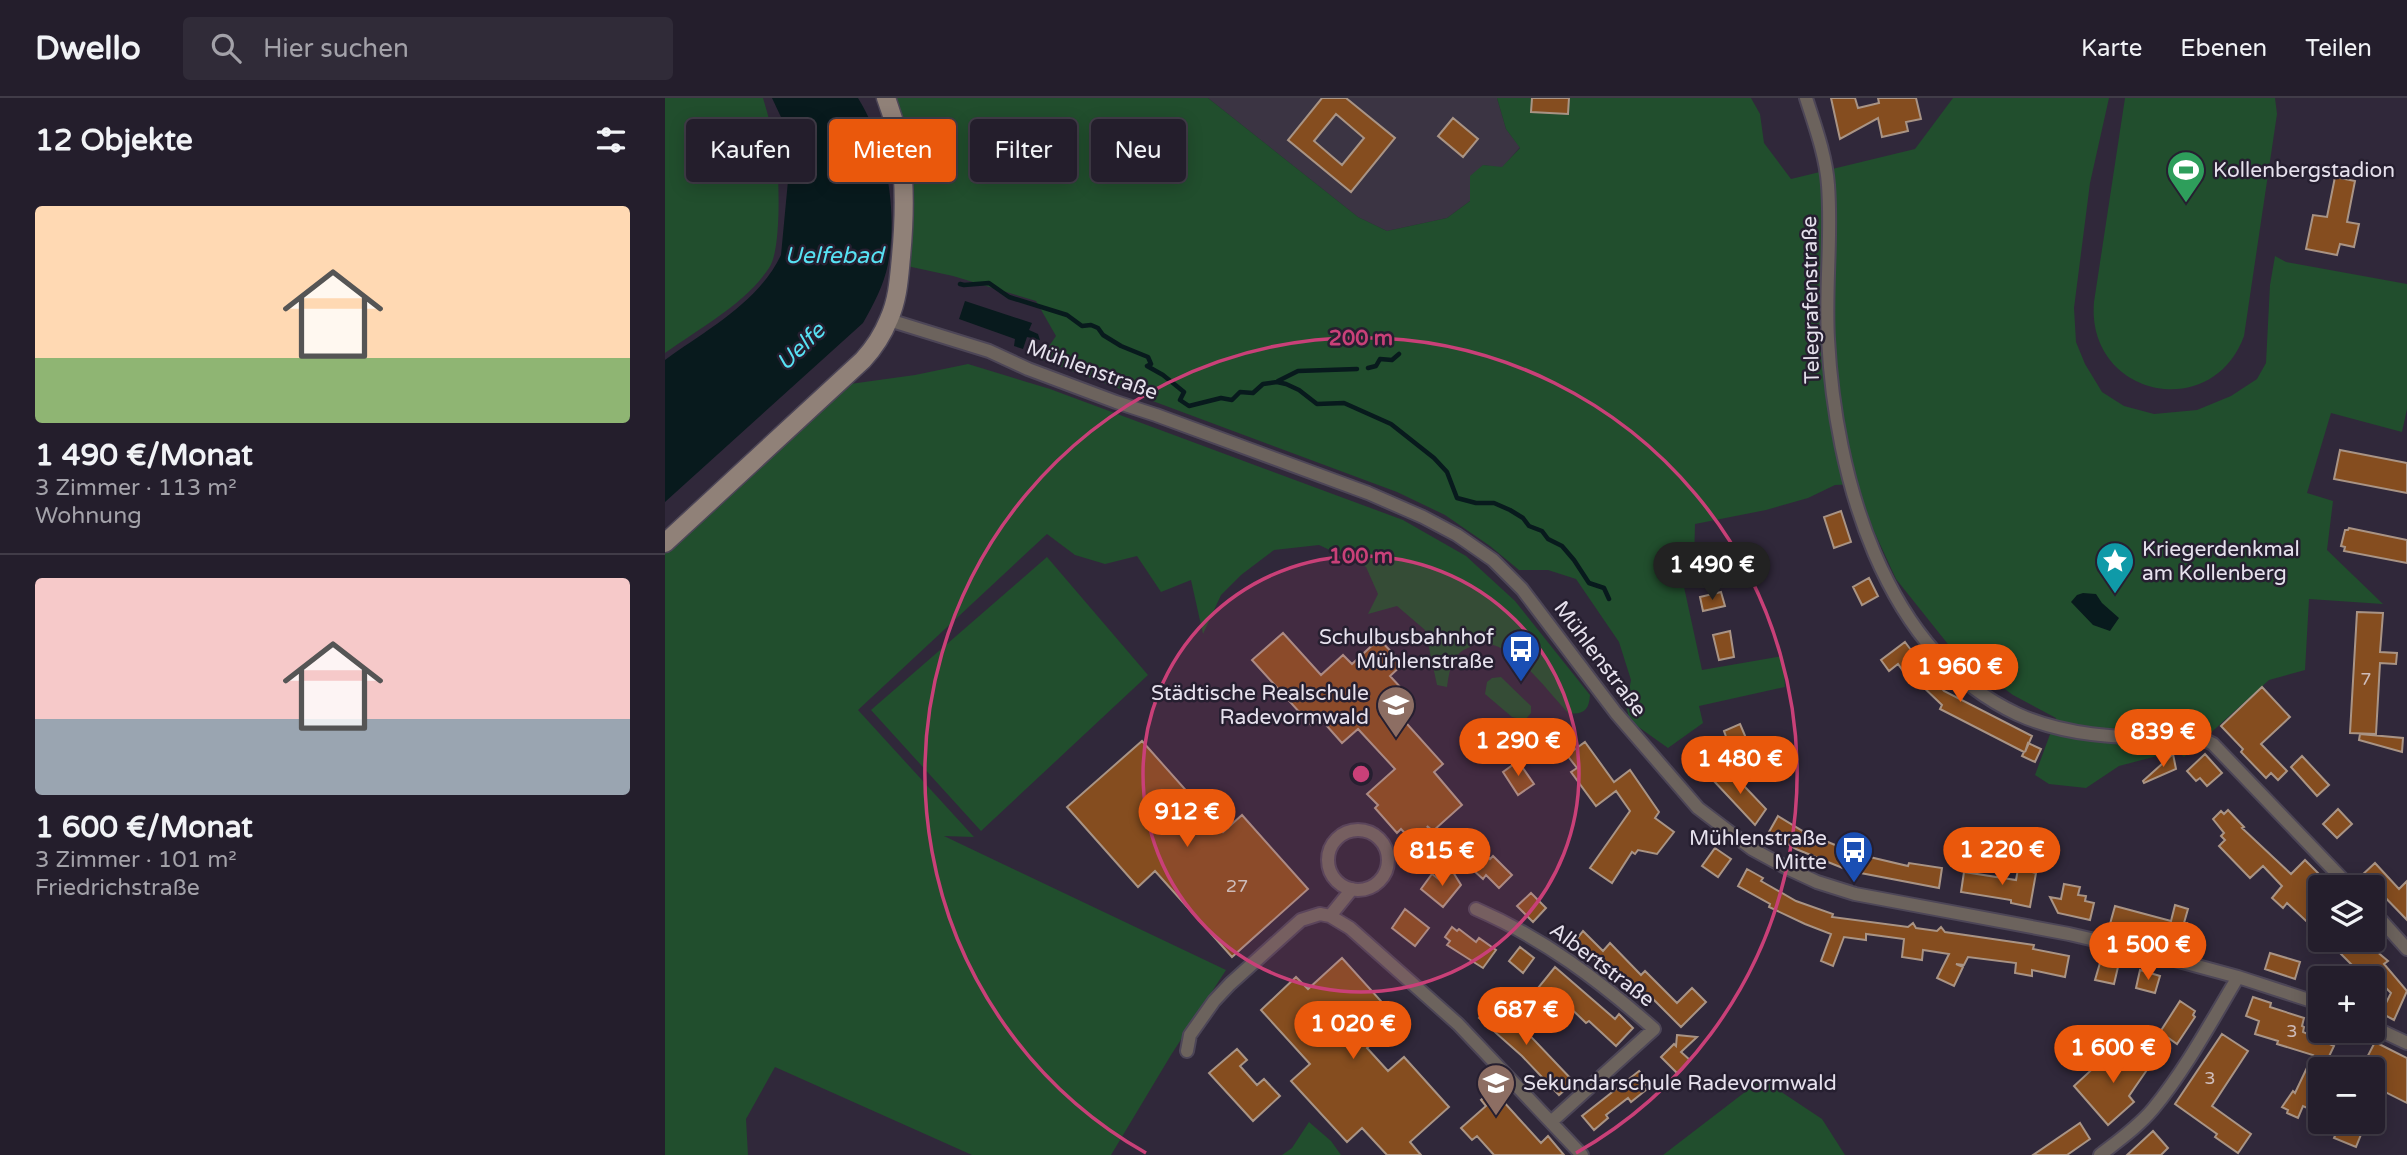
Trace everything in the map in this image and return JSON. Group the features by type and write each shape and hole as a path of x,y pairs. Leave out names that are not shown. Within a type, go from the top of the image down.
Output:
{"main road":[{"path":"665,543 863,360 875,346 889,320 899,284 905,207 899,141 886,98"}],"street":[{"name":"Telegrafenstraße","path":"1806,98 1822,150 1828,184 1830,262 1827,335 1831,387 1841,447 1869,543 1909,617 1928,642 1963,678 2017,714 2074,732 2098,736 2205,740 2213,744 2339,875"},
{"name":"Mühlenstraße","path":"889,320 989,351 1028,369 1368,494 1423,517 1457,535 1493,560 1522,589 1616,713 1698,808 1752,849 1789,869 1817,882 1855,894 2069,934 2238,977 2308,1000"},
{"path":"1354,831 1364,831 1377,836 1383,844 1388,855 1387,866 1377,883 1363,890 1352,889 1335,879 1329,867 1329,855 1339,837 1354,831"},
{"path":"1330,916 1352,889"},
{"name":"Albertstraße","path":"1476,909 1548,946 1623,1002 1654,1029 1551,1122"},
{"path":"1187,1051 1191,1035 1214,1001 1230,984 1301,920 1320,914 1330,916 1350,928 1458,1024 1582,1155"},
{"path":"2385,924 2407,949"},
{"path":"2100,1155 2154,1109 2238,977"},
{"path":"2385,1033 2407,1043"}],"shaded area":[{"path":"1208,98 1497,98 1506,129 1520,147 1502,168 1483,165 1470,201 1447,218 1387,231 1358,217"}],"green space":[{"path":"665,98 763,98 769,119 686,119 686,182 778,182 778,229 773,259 769,268 748,293 665,353"},
{"path":"892,98 1208,98 1358,217 1387,231 1447,218 1470,201 1470,176 1483,165 1502,167 1520,148 1506,129 1497,98 1751,98 1760,114 1764,143 1791,179 1915,149 1953,98 2109,98 2090,183 2074,308 2076,342 2085,364 2102,392 2124,406 2154,414 2197,410 2231,396 2257,379 2266,363 2270,285 2275,256 2286,262 2407,284 2407,409 2402,432 2331,413 2307,493 2333,501 2327,550 2383,604 2309,599 2305,670 2269,680 2184,757 2176,751 2119,766 2086,788 2049,784 2035,775 2056,718 2013,695 1955,653 1896,579 1873,529 1857,484 1835,485 1808,498 1766,510 1695,524 1694,564 1684,587 1702,670 1783,656 1785,687 1699,706 1703,723 1668,748 1630,721 1626,706 1631,680 1619,642 1576,579 1548,570 1519,570 1445,515 1397,492 1040,359 1056,336 1036,301 953,276 907,266 900,182 956,182 956,119 894,119"},
{"name":"Kollenbergstadion","path":"2125,98 2275,98 2277,114 2244,336 2228,364 2206,381 2180,389 2154,387 2130,377 2110,359 2097,334 2094,302"},
{"path":"968,364 1050,389 1403,520 1466,556 1515,601 1590,695 1588,704 1582,712 1568,713 1529,669 1492,644 1477,643 1464,650 1455,658 1447,687 1437,685 1425,630 1397,606 1368,614 1378,594 1366,567 1319,545 1274,550 1241,575 1221,595 1203,634 1191,580 1161,592 1137,556 1105,564 1075,555 1047,534 858,710 974,837 944,836 1226,970 1111,1155 972,1155 775,1067 746,1119 748,1155 665,1155 665,543 801,417 850,384"},
{"path":"1047,557 1148,675 981,831 871,710"},
{"path":"1501,677 1531,706 1531,713 1525,720 1512,717 1485,694 1487,682"},
{"path":"1762,1079 1822,1119 1845,1155 1663,1155"},
{"path":"1309,1122 1331,1141 1341,1155 1282,1155 1292,1148"}],"water":[{"name":"Uelfebad","path":"772,98 858,98 869,119 829,119 829,182 889,182 892,222 886,272 878,295 863,323 665,502 665,360 730,314 759,287 781,255 788,182 815,182 815,119 782,119"},
{"path":"965,301 1032,323 1029,330 1038,334 1040,340 1027,337 1023,349 1014,346 1015,339 959,319"},
{"path":"2083,593 2096,594 2119,618 2110,631 2093,625 2071,602"}],"building":[{"path":"1322,98 1346,98 1395,138 1351,192 1288,140","holes":["1336,114 1364,138 1342,165 1314,141"]},
{"path":"1532,98 1569,98 1568,114 1531,112"},
{"path":"1831,98 1855,98 1858,108 1879,103 1878,98 1916,98 1921,119 1906,122 1908,131 1882,137 1878,118 1840,139"},
{"path":"1453,118 1478,139 1463,157 1438,136"},
{"path":"2335,177 2355,181 2347,222 2359,224 2354,247 2340,244 2337,255 2306,249 2313,215 2327,217"},
{"path":"2340,450 2407,463 2407,493 2334,479"},
{"path":"1841,511 1851,542 1834,548 1824,517"},
{"path":"2349,528 2407,540 2407,563 2344,551 2345,547 2341,546 2345,530"},
{"path":"1869,578 1878,596 1862,605 1853,587"},
{"path":"1721,592 1725,606 1703,611 1700,597"},
{"path":"2357,612 2383,613 2380,652 2397,653 2396,664 2380,663 2376,734 2350,733"},
{"path":"1730,631 1734,657 1719,660 1713,635"},
{"name":"Städtische Realschule Radevormwald","path":"1283,633 1321,675 1343,655 1352,664 1379,639 1403,664 1390,676 1414,702 1399,715 1443,764 1434,772 1462,805 1433,831 1427,826 1431,833 1417,846 1401,829 1397,833 1375,808 1378,805 1367,794 1395,769 1358,729 1342,743 1319,717 1311,725 1252,660"},
{"path":"1905,642 1944,691 2032,736 2029,743 2041,749 2035,762 2022,756 2024,752 1940,709 1942,705 1918,682 1913,685 1898,664 1889,671 1881,660"},
{"path":"2262,687 2290,717 2261,744 2287,771 2278,780 2271,773 2266,778 2221,726"},
{"path":"1740,724 1746,738 1729,745 1724,731"},
{"path":"2360,734 2403,738 2402,752 2359,740"},
{"path":"1142,741 1223,832 1242,815 1308,889 1232,957 1155,871 1138,887 1067,807"},
{"path":"1585,742 1614,782 1630,770 1659,812 1655,818 1674,832 1657,854 1638,850 1635,854 1632,852 1612,883 1590,868 1630,811 1616,791 1596,806 1571,772 1577,768 1567,755"},
{"path":"2173,754 2176,769 2144,783 2143,781"},
{"path":"2205,754 2222,773 2207,786 2200,778 2196,781 2187,771"},
{"path":"2302,756 2329,785 2317,796 2291,767"},
{"path":"1518,761 1534,784 1518,795 1503,772"},
{"path":"1727,768 1766,809 1755,825 1713,780"},
{"path":"2338,809 2352,824 2337,838 2323,824"},
{"path":"2228,810 2244,827 2242,828 2291,874 2305,860 2320,875 2308,875 2308,923 2287,903 2283,908 2272,898 2282,886 2263,866 2250,878 2219,846 2225,840 2221,836 2224,833 2213,819 2221,811 2224,814"},
{"path":"1778,816 1806,833 1857,854 1908,866 1909,863 1942,868 1939,888 1850,871 1796,849 1769,832"},
{"path":"1715,848 1731,859 1718,877 1702,866"},
{"path":"1487,856 1490,859 1493,856 1512,875 1499,888 1486,875 1483,879 1473,870"},
{"path":"2375,863 2399,889 2407,881 2407,920 2385,897 2385,875 2362,875"},
{"path":"1747,869 1763,878 1761,881 1796,901 1833,914 1832,917 1908,927 1913,923 1916,928 1937,931 1941,927 1945,932 2034,945 2033,949 2069,956 2065,977 2032,970 2032,976 2015,973 2016,963 1968,957 1964,965 1956,964 1963,967 1954,986 1937,978 1949,954 1923,950 1922,960 1902,957 1904,939 1866,934 1866,940 1844,937 1833,966 1821,961 1831,934 1769,907 1770,904 1738,886"},
{"path":"2018,869 2036,873 2030,907 2011,903 2011,900 1961,892 1964,872 2016,880"},
{"path":"1453,872 1461,885 1443,907 1421,889 1432,874 1440,880"},
{"path":"2064,884 2080,887 2078,895 2086,896 2085,901 2094,903 2090,920 2058,913 2050,897 2061,899"},
{"path":"1531,893 1546,908 1533,922 1517,906"},
{"path":"2175,905 2188,909 2182,943 2110,924 2115,906 2171,921"},
{"path":"1405,909 1429,928 1415,946 1392,928"},
{"path":"1452,927 1476,942 1479,938 1496,950 1483,968 1447,945 1450,941 1445,937"},
{"path":"1583,931 1603,951 1610,943 1641,975 1645,971 1677,1003 1692,988 1706,1002 1681,1027 1652,998 1648,1002 1618,971 1616,974 1598,956 1595,959 1576,940"},
{"path":"1520,947 1534,958 1523,973 1509,961"},
{"path":"2339,952 2377,952 2388,961 2384,964 2407,991 2394,1020 2385,1015 2385,1005 2391,993 2385,987 2385,966 2353,966"},
{"path":"2270,953 2300,962 2295,979 2265,969"},
{"path":"1342,958 1398,1020 1367,1048 1388,1071 1404,1057 1449,1107 1410,1142 1421,1155 1387,1155 1362,1128 1347,1142 1291,1081 1310,1064 1261,1010 1296,977 1308,989"},
{"path":"2100,963 2118,967 2114,984 2095,980"},
{"path":"1555,967 1615,1019 1619,1014 1633,1028 1616,1046 1589,1021 1586,1023 1558,996 1556,998 1550,992 1547,995 1538,988"},
{"path":"2140,970 2160,976 2155,993 2136,988"},
{"path":"2253,997 2271,1003 2270,1007 2304,1018 2302,1026 2303,1032 2308,1034 2308,1043 2327,1043 2334,1046 2329,1057 2312,1057 2313,1055 2255,1034 2259,1021 2246,1016"},
{"path":"2180,1001 2195,1011 2195,1017 2177,1044 2160,1032"},
{"path":"1492,1002 1516,1021 1574,1082 1559,1095 1522,1056 1479,1018"},
{"path":"2222,1034 2248,1051 2212,1106 2251,1134 2238,1153 2215,1137 2217,1134 2175,1104"},
{"path":"1677,1035 1697,1037 1681,1052 1690,1060 1677,1073 1661,1057 1674,1044 1676,1046"},
{"path":"2377,1043 2407,1058 2407,1103 2385,1092 2385,1057 2367,1057"},
{"path":"2126,1047 2151,1064 2129,1096 2134,1102 2108,1125 2074,1086 2101,1061 2111,1069"},
{"path":"1237,1049 1247,1060 1240,1066 1257,1085 1264,1079 1280,1096 1253,1121 1209,1073"},
{"path":"2308,1066 2308,1108 2303,1106 2298,1118 2287,1113 2288,1110 2282,1107 2293,1091 2295,1093"},
{"path":"1639,1071 1649,1082 1643,1087 1646,1090 1631,1102 1628,1098 1606,1115 1608,1118 1594,1130 1582,1116"},
{"name":"Sekundarschule Radevormwald","path":"1493,1090 1541,1143 1548,1136 1564,1155 1494,1155 1477,1136 1472,1140 1461,1128 1486,1106 1481,1100"},
{"path":"2080,1123 2090,1139 2067,1155 2033,1155"},
{"path":"2153,1131 2168,1148 2161,1155 2127,1155"},
{"path":"2336,1134 2361,1134 2356,1147 2334,1138"}],"waterway":[{"path":"960,284 989,283 1009,297 1067,315 1082,326 1091,325 1098,328 1103,335 1121,346 1148,357 1151,364 1147,366 1184,392 1180,400 1189,406 1221,398 1232,400 1240,392 1253,393 1263,384 1277,382 1299,390 1317,404 1344,403 1391,424 1434,458 1447,472 1457,498 1476,503 1494,503 1523,518 1529,526 1542,531 1548,539 1562,546 1589,583 1604,588 1609,599"},
{"path":"1368,368 1376,366 1380,359 1392,360 1399,354"},
{"path":"1278,381 1298,371 1357,369"}],"place":[{"name":"Kollenbergstadion","path":"2186,204"},
{"name":"Kriegerdenkmal am Kollenberg","path":"2115,595"},
{"name":"Schulbusbahnhof Mühlenstraße","path":"1521,683"},
{"name":"Städtische Realschule Radevormwald","path":"1396,739"},
{"name":"Mühlenstraße Mitte","path":"1854,884"},
{"name":"Sekundarschule Radevormwald","path":"1496,1117"}],"water label":[{"name":"Uelfe","path":"801,347"}]}
